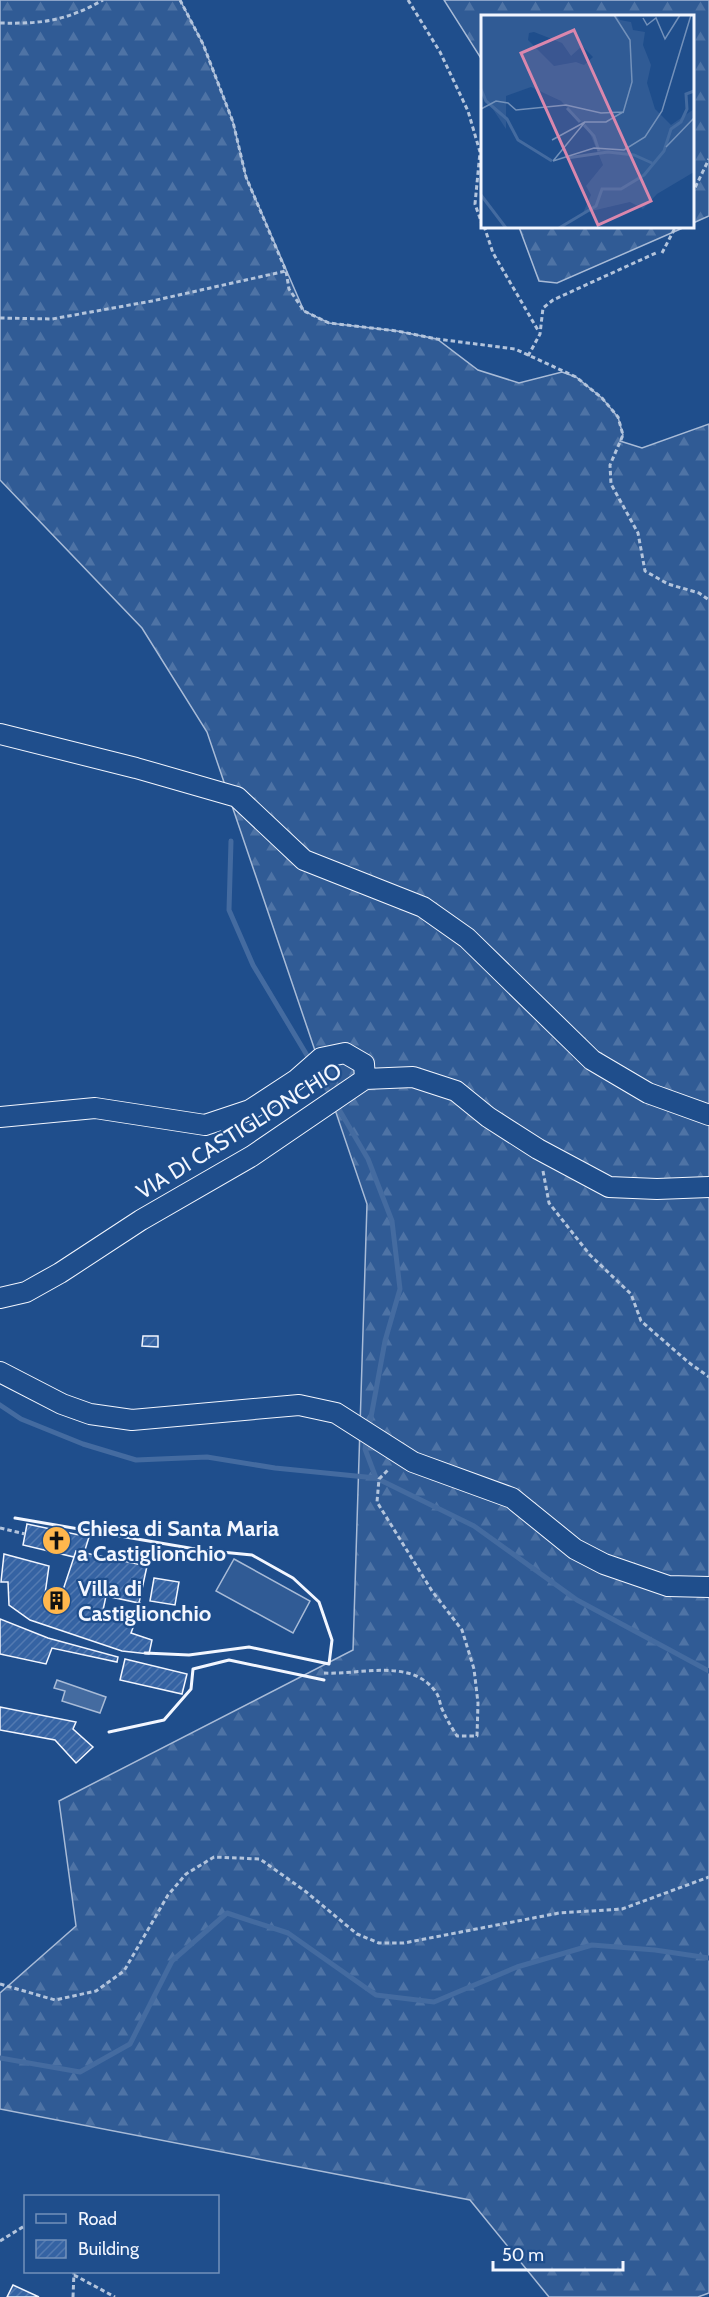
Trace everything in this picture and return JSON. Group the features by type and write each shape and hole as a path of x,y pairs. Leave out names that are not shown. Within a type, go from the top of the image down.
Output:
{"street":[{"path":"0,734 237,796 304,860 423,907 467,938 591,1060 648,1093 709,1115"},
{"path":"0,1117 95,1108 205,1125 250,1110 296,1080 321,1058 345,1053 364,1064 365,1079"},
{"name":"VIA DI CASTIGLIONCHIO","path":"0,1298 26,1292 60,1273 141,1220 252,1156 365,1079 413,1077 456,1091 488,1117 538,1149 609,1187 657,1189 709,1187"},
{"path":"0,1372 62,1404 90,1414 132,1420 299,1405 336,1413 413,1462 512,1498 575,1549 604,1564 668,1586 709,1587"}],"path":[{"path":"0,23 42,24 84,10 103,0"},
{"path":"180,0 233,122 246,177 285,271 289,289 304,311 329,323 515,349 576,377 602,398 618,417 623,435 610,465 611,484 638,532 645,571 668,584 709,600"},
{"path":"408,0 440,52 468,111 480,152 475,204 481,220"},
{"path":"694,193 709,159"},
{"path":"484,228 494,253 540,334"},
{"path":"528,356 540,334 543,308 553,300 660,253 675,228"},
{"path":"0,318 52,319 152,302 285,271"},
{"path":"538,1149 549,1203 590,1255 631,1294 641,1321 709,1377"},
{"path":"324,1673 348,1674 383,1670 416,1673 437,1694 443,1712 457,1736 477,1736 478,1703 474,1669 462,1630 432,1592 377,1502 379,1479 392,1466 413,1462"},
{"path":"0,1528 25,1534"},
{"path":"0,1984 55,2000 96,1991 124,1971 174,1888 186,1874 213,1857 260,1859 305,1891 357,1934 379,1943 404,1943 559,1913 622,1909 709,1877"},
{"path":"0,2241 24,2226"},
{"path":"73,2297 74,2273 115,2297"}],"shaded area":[{"path":"234,1559 310,1601 293,1633 216,1591"},
{"path":"57,1680 106,1697 100,1713 62,1701 65,1691 54,1688"}],"green space":[{"path":"0,0 180,0 203,44 233,122 246,177 304,311 329,323 397,331 437,339 478,370 519,383 562,372 576,377 602,398 618,417 623,435 620,441 642,448 709,424 709,2293 698,2297 549,2297 470,2200 0,2109 0,1993 76,1926 59,1801 353,1650 367,1204 207,732 142,628 0,480"},
{"path":"444,0 709,0 709,216 694,223 694,15 481,15 481,58"},
{"path":"520,228 683,228 557,283 539,281"}],"building":[{"path":"143,1336 158,1336 158,1347 142,1346"},
{"name":"Chiesa di Santa Maria a Castiglionchio","path":"27,1524 89,1537 84,1553 76,1551 74,1557 23,1545"},
{"name":"Villa di Castiglionchio","path":"76,1551 147,1566 139,1603 106,1596 102,1615 135,1622 131,1633 152,1640 149,1654 122,1651 30,1620 9,1605 8,1582 1,1582 4,1554 49,1566 45,1594 60,1599"},
{"path":"154,1578 179,1582 175,1605 150,1601"},
{"path":"0,1619 48,1638 118,1657 117,1662 52,1648 46,1664 0,1654"},
{"path":"125,1659 187,1674 182,1694 120,1680"},
{"path":"0,1707 76,1722 73,1729 93,1747 76,1763 55,1740 0,1730"},
{"path":"13,2285 39,2297 7,2297"}],"waterway":[{"path":"231,841 229,910 253,965 311,1062"},
{"path":"316,1070 368,1159 392,1221 400,1289 385,1341 369,1428"},
{"path":"0,1405 21,1419 83,1444 136,1460 207,1457 275,1468 376,1478 474,1526 577,1600 709,1671"},
{"path":"367,1437 365,1449 376,1478"},
{"path":"0,2058 80,2072 130,2044 172,1961 227,1913 288,1933 376,1995 434,2002 517,1967 592,1945 655,1950 709,1958"}],"wall":[{"path":"15,1518 201,1550 252,1555 293,1578 319,1602 332,1640 329,1664 249,1647 189,1655 145,1653"},
{"path":"135,1622 139,1603"},
{"path":"109,1732 164,1720 191,1689 193,1669 229,1660 324,1680"}],"place":[{"name":"Chiesa di Santa Maria a Castiglionchio","path":"56,1541"},
{"name":"Villa di Castiglionchio","path":"57,1601"}]}
